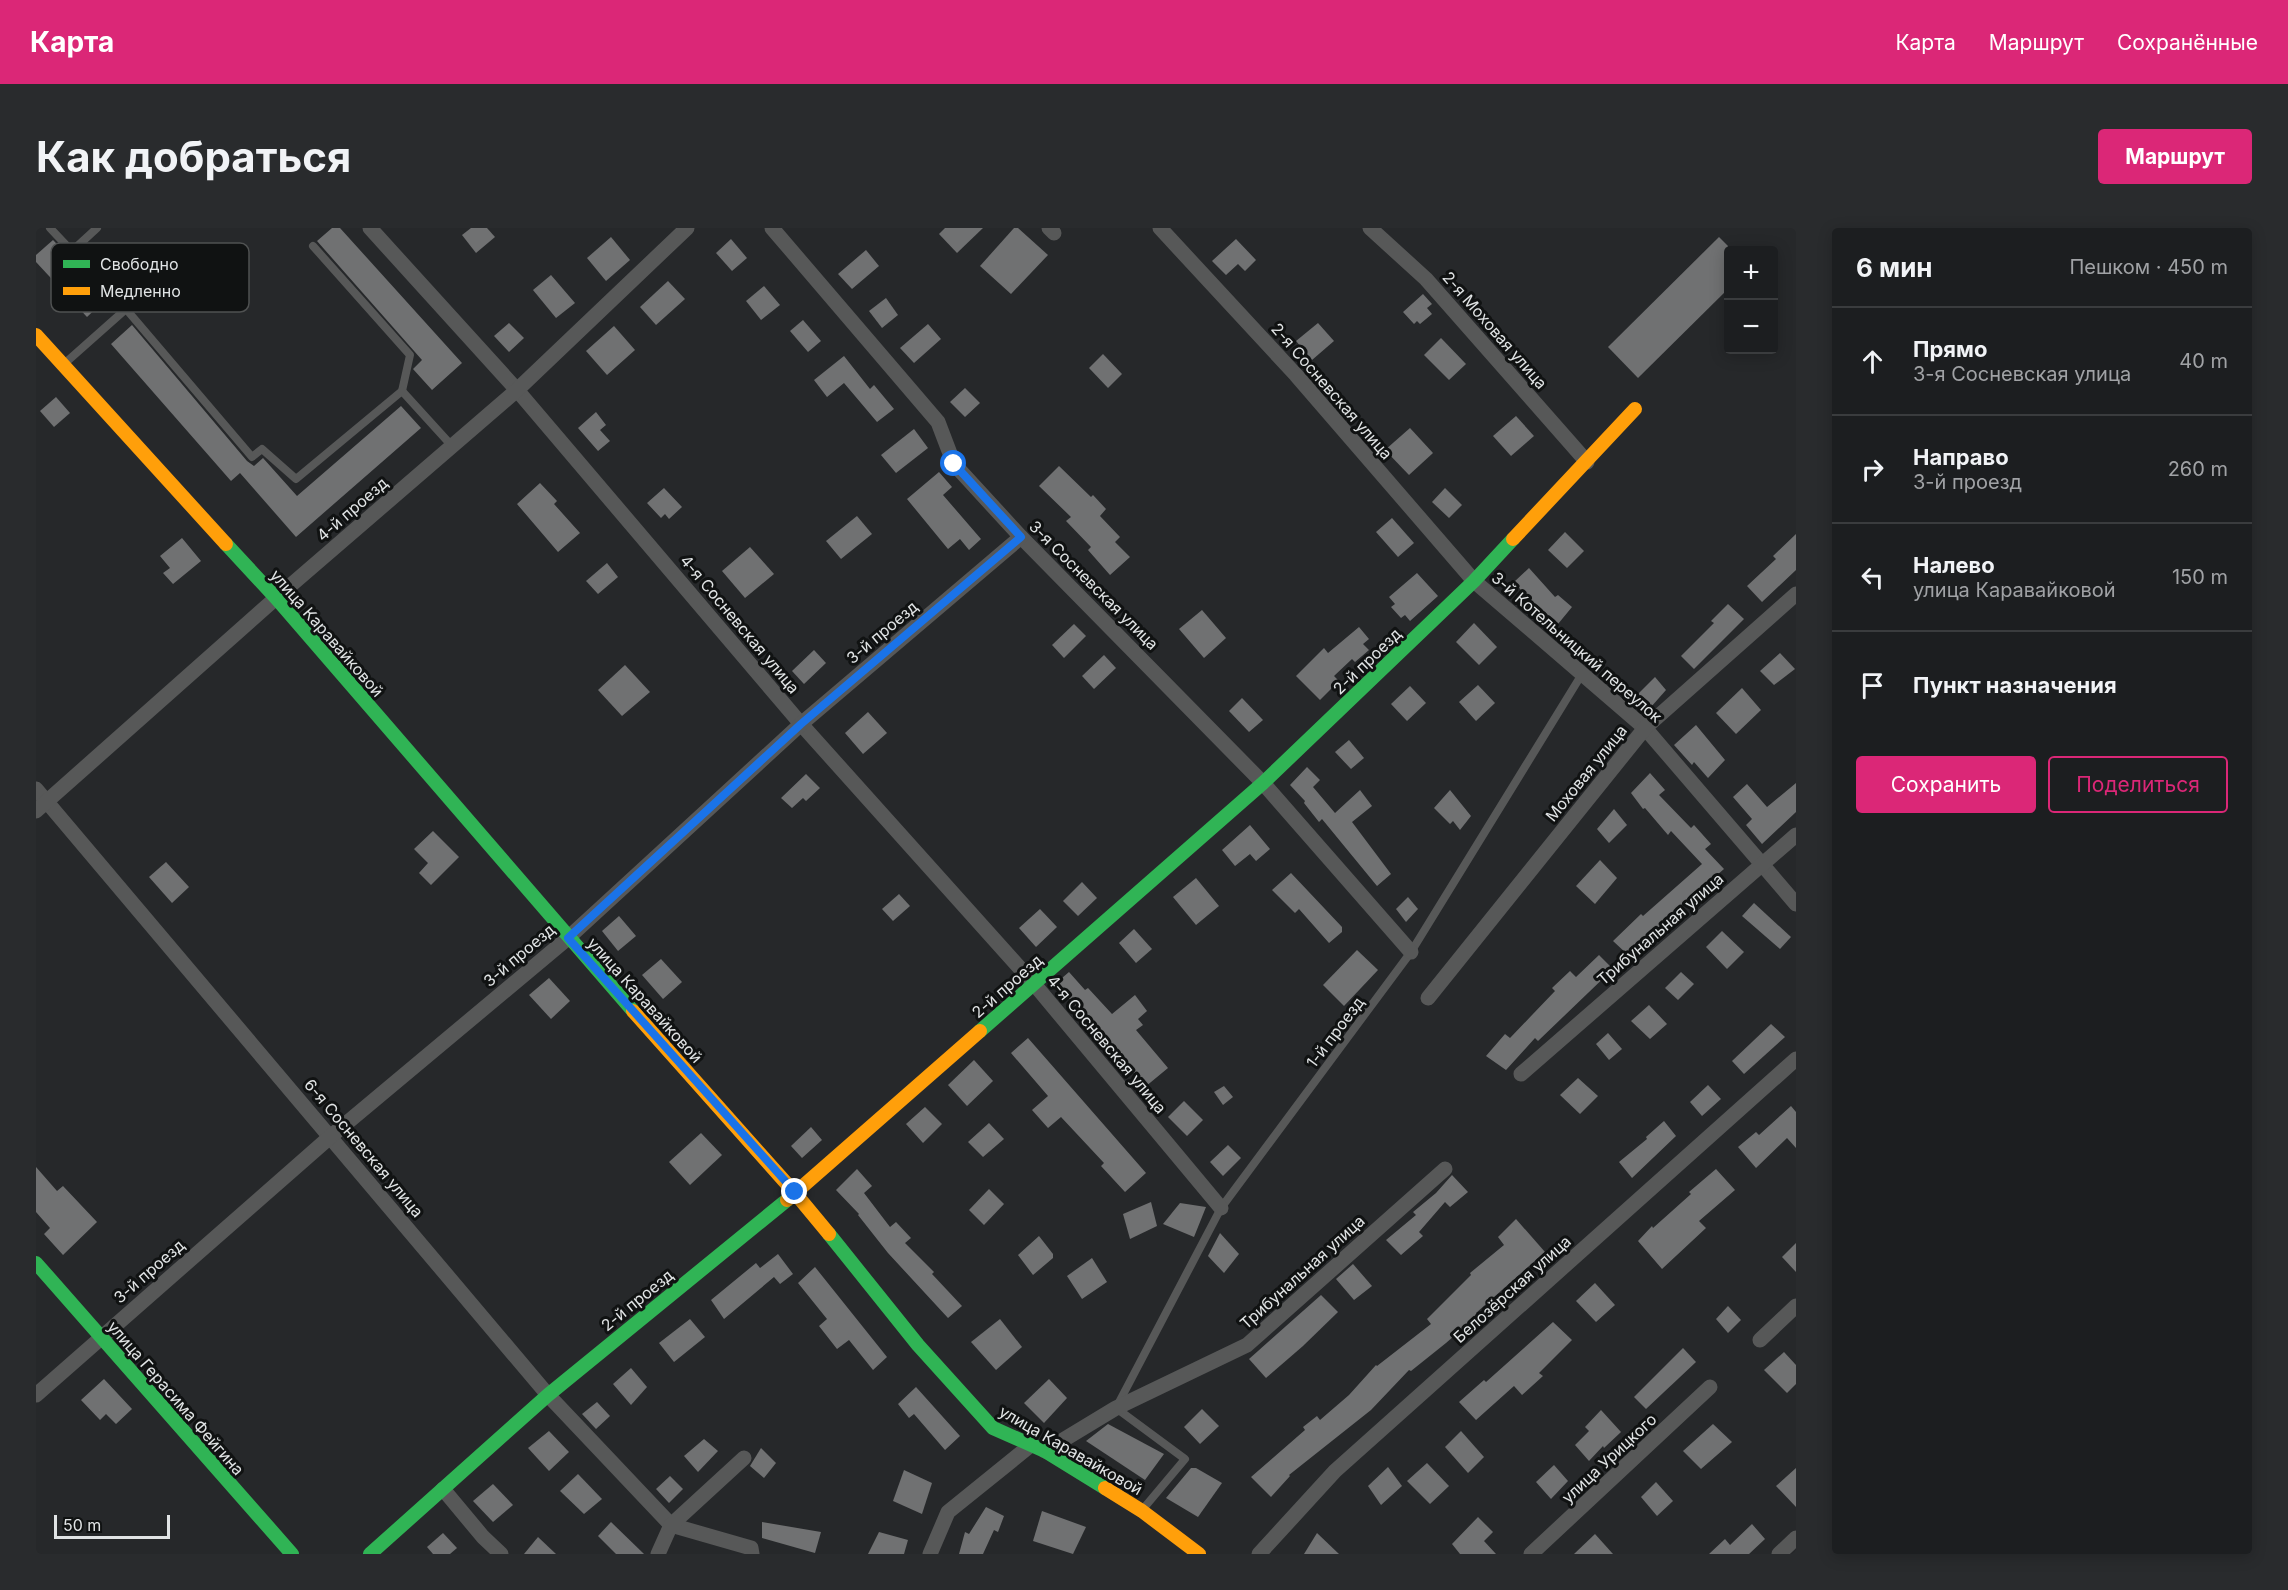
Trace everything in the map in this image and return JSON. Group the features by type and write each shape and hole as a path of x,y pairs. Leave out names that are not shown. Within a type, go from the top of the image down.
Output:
{"street":[{"name":"4-я Сосневская улица","path":"370,228 517,390 801,724 1035,985 1221,1208"},
{"name":"4-й проезд","path":"42,806 276,598 517,390 687,228"},
{"name":"3-я Сосневская улица","path":"772,228 938,422 954,464 1021,537 1263,783 1411,952"},
{"name":"2-я Сосневская улица","path":"1160,228 1296,375 1474,581"},
{"name":"2-я Моховая улица","path":"1370,228 1426,279 1587,462"},
{"name":"улица Каравайковой","path":"36,335 276,598 568,938 795,1192 918,1345 993,1428 1038,1448 1142,1511 1199,1554"},
{"name":"2-й проезд","path":"370,1554 548,1395 795,1192 1035,985 1263,783 1474,581 1635,409"},
{"name":"3-й проезд","path":"36,1395 330,1137 568,938 801,724 1021,537"},
{"name":"3-й Котельницкий переулок","path":"1474,581 1645,728 1760,865 1796,904"},
{"name":"Моховая улица","path":"1428,999 1645,728 1796,594"},
{"name":"6-я Сосневская улица","path":"36,789 42,806 330,1137 548,1395 671,1525"},
{"name":"Трибунальная улица","path":"1521,1074 1796,835"},
{"name":"Белозёрская улица","path":"1259,1554 1335,1472 1796,1059"},
{"name":"Трибунальная улица","path":"930,1554 948,1512 1038,1448 1247,1345 1445,1169"},
{"name":"улица Герасима Фейгина","path":"36,1263 292,1554"},
{"path":"1760,1340 1796,1306"},
{"name":"улица Урицкого","path":"1531,1554 1710,1387"},
{"path":"657,1554 671,1525 744,1458"},
{"path":"443,1489 483,1537 501,1554"},
{"path":"671,1525 752,1551"},
{"path":"1779,1554 1796,1538"}],"lane":[{"path":"50,228 64,243"},
{"path":"81,243 97,228"},
{"path":"129,312 252,458 262,449 296,479 402,391 410,355 313,246"},
{"path":"63,365 123,312"},
{"path":"402,391 452,446"},
{"name":"1-й проезд","path":"1116,1408 1221,1208 1411,952 1582,674"},
{"path":"1116,1408 1185,1459 1142,1511"}],"building":[{"path":"332,228 340,228 462,363 432,390 413,369 422,360 317,241"},
{"path":"471,228 487,228 495,237 476,253 462,235"},
{"path":"945,228 983,228 957,253 939,234"},
{"path":"1014,228 1018,228 1048,255 1011,294 980,266"},
{"path":"611,237 630,260 606,281 587,258"},
{"path":"1719,237 1728,246 1724,246 1724,293 1638,378 1608,347"},
{"path":"731,239 747,258 732,271 716,253"},
{"path":"1236,239 1256,260 1245,271 1238,264 1226,275 1212,261"},
{"path":"53,240 56,243 51,243 51,278 36,262 36,255"},
{"path":"866,250 879,266 852,289 838,274"},
{"path":"551,275 575,303 556,318 533,290"},
{"path":"668,281 685,299 656,325 640,307"},
{"path":"764,286 780,305 761,320 746,301"},
{"path":"1423,294 1432,304 1427,308 1432,314 1420,324 1417,321 1414,324 1403,312"},
{"path":"886,298 898,315 882,328 869,311"},
{"path":"82,312 92,312 87,317"},
{"path":"803,320 821,341 808,352 790,331"},
{"path":"509,323 524,338 509,352 494,336"},
{"path":"1318,323 1334,341 1312,360 1296,341"},
{"path":"928,324 941,339 914,363 900,348"},
{"path":"132,325 247,461 254,466 263,458 297,496 401,406 421,428 296,537 240,473 231,481 111,344"},
{"path":"614,326 635,350 607,375 586,351"},
{"path":"1441,338 1466,364 1449,380 1424,355"},
{"path":"1103,354 1122,374 1108,388 1089,368"},
{"path":"844,356 870,389 874,385 894,409 877,422 844,383 827,397 814,380"},
{"path":"965,388 980,403 965,417 950,402"},
{"path":"56,397 70,413 54,427 40,411"},
{"path":"596,412 606,425 600,430 610,441 598,451 578,428"},
{"path":"1516,416 1534,436 1511,456 1493,436"},
{"path":"1410,428 1433,453 1409,475 1385,450"},
{"path":"914,429 928,448 896,473 881,455"},
{"path":"1059,466 1106,509 1100,516 1120,537 1115,542 1130,557 1110,575 1088,550 1091,547 1066,521 1071,517 1039,486"},
{"path":"939,472 952,487 943,495 981,539 969,550 960,539 948,549 907,499"},
{"path":"540,483 557,501 554,504 580,533 558,552 517,504"},
{"path":"664,488 682,507 669,519 665,514 661,518 647,503"},
{"path":"1445,488 1462,505 1449,518 1432,502"},
{"path":"857,516 872,534 841,559 826,541"},
{"path":"1392,518 1414,543 1398,557 1376,532"},
{"path":"1565,532 1584,551 1567,568 1548,550"},
{"path":"1796,534 1796,570 1762,602 1747,586 1776,559 1773,556"},
{"path":"182,538 201,561 173,584 163,573 170,568 160,556"},
{"path":"750,547 774,574 745,598 722,571"},
{"path":"607,563 618,577 598,594 586,581"},
{"path":"1529,568 1555,597 1558,595 1572,607 1558,624 1537,605 1535,606 1514,582"},
{"path":"1417,573 1438,596 1410,621 1405,615 1401,618 1391,607 1395,604 1389,597"},
{"path":"1728,604 1744,619 1694,669 1681,656 1714,623 1711,621"},
{"path":"1202,610 1226,638 1204,658 1179,629"},
{"path":"1474,623 1497,647 1479,665 1456,642"},
{"path":"1074,624 1086,636 1064,658 1052,645"},
{"path":"1359,627 1369,639 1363,644 1369,650 1355,662 1352,659 1334,676 1339,681 1320,700 1296,676 1324,648 1328,653"},
{"path":"814,650 826,663 804,684 792,671"},
{"path":"1780,653 1795,669 1774,685 1760,671"},
{"path":"1104,655 1116,668 1094,689 1082,676"},
{"path":"625,665 650,692 622,716 598,690"},
{"path":"1655,677 1666,690 1651,707 1638,694"},
{"path":"1478,685 1495,703 1476,721 1459,702"},
{"path":"1410,686 1426,703 1407,721 1391,704"},
{"path":"1742,688 1761,710 1736,734 1716,713"},
{"path":"1242,698 1263,720 1249,732 1229,711"},
{"path":"868,712 887,733 863,754 845,733"},
{"path":"1696,725 1725,760 1708,778 1694,762 1692,765 1674,745"},
{"path":"1349,740 1364,758 1351,769 1335,752"},
{"path":"1307,767 1320,780 1313,787 1335,813 1360,790 1372,806 1352,822 1391,874 1377,886 1322,819 1319,822 1304,803 1305,801 1290,785"},
{"path":"1650,773 1665,790 1659,795 1691,828 1694,825 1711,844 1705,849 1724,869 1696,893 1695,891 1656,930 1627,954 1613,941 1641,914 1643,916 1702,864 1671,831 1668,835 1631,793"},
{"path":"806,774 820,788 806,801 803,798 792,808 781,798"},
{"path":"1796,783 1796,812 1762,844 1746,825 1752,819 1733,797 1747,784 1767,807"},
{"path":"1450,790 1471,816 1460,830 1453,821 1450,824 1434,808"},
{"path":"1614,809 1627,825 1609,843 1597,829"},
{"path":"1250,825 1270,849 1256,861 1250,854 1235,866 1222,850"},
{"path":"433,831 459,857 431,885 419,873 428,863 414,849"},
{"path":"1600,860 1617,878 1595,904 1576,886"},
{"path":"166,862 189,887 172,903 149,877"},
{"path":"1291,873 1342,927 1342,932 1329,943 1299,909 1295,913 1272,890"},
{"path":"1196,878 1219,906 1196,925 1173,897"},
{"path":"1082,882 1097,898 1078,916 1063,901"},
{"path":"899,894 910,906 893,921 882,909"},
{"path":"1408,897 1418,909 1406,922 1396,909"},
{"path":"1754,903 1791,937 1780,949 1742,916"},
{"path":"1040,909 1057,927 1036,947 1019,928"},
{"path":"619,916 636,936 618,951 602,931"},
{"path":"1134,929 1152,949 1136,963 1119,943"},
{"path":"1722,931 1744,952 1727,969 1706,947"},
{"path":"1357,950 1378,970 1344,1006 1323,985"},
{"path":"1599,955 1613,969 1538,1041 1535,1038 1506,1070 1486,1056 1505,1034 1510,1038 1555,991 1552,988 1570,971 1576,977"},
{"path":"661,959 682,982 663,999 642,975"},
{"path":"1069,972 1085,990 1088,988 1112,1014 1135,995 1147,1011 1138,1019 1143,1025 1136,1030 1168,1068 1145,1087 1100,1031 1055,984"},
{"path":"1681,972 1694,984 1678,1000 1665,988"},
{"path":"549,978 570,1001 551,1019 529,995"},
{"path":"1649,1005 1667,1024 1650,1039 1631,1021"},
{"path":"1771,1024 1785,1037 1744,1074 1732,1061"},
{"path":"1608,1033 1622,1049 1609,1060 1596,1044"},
{"path":"1028,1038 1146,1173 1125,1192 1101,1166 1104,1163 1061,1117 1048,1128 1032,1110 1048,1096 1011,1053"},
{"path":"974,1060 993,1081 967,1106 948,1085"},
{"path":"1578,1078 1598,1096 1580,1114 1560,1095"},
{"path":"1708,1085 1721,1099 1702,1116 1690,1102"},
{"path":"1224,1086 1233,1097 1223,1105 1214,1092"},
{"path":"1184,1101 1203,1120 1187,1136 1168,1117"},
{"path":"1791,1106 1796,1112 1796,1148 1787,1138 1756,1168 1738,1147 1756,1132 1759,1135"},
{"path":"925,1107 942,1124 923,1143 906,1124"},
{"path":"1664,1121 1676,1136 1632,1178 1619,1162 1647,1139 1646,1137"},
{"path":"989,1123 1004,1139 983,1157 968,1142"},
{"path":"811,1127 822,1140 802,1158 791,1146"},
{"path":"701,1133 722,1155 690,1185 669,1162"},
{"path":"1228,1145 1241,1158 1223,1176 1210,1162"},
{"path":"36,1167 57,1191 63,1186 97,1222 63,1255 44,1234 50,1228 36,1212"},
{"path":"857,1169 872,1186 864,1193 890,1227 896,1222 911,1238 905,1243 934,1272 932,1274 962,1306 948,1318 888,1253 859,1214 836,1190"},
{"path":"1716,1169 1735,1190 1699,1221 1706,1228 1662,1269 1638,1241"},
{"path":"1452,1175 1468,1192 1450,1207 1445,1202 1419,1232 1423,1236 1401,1255 1386,1240 1416,1215 1413,1212 1436,1193"},
{"path":"989,1189 1004,1204 984,1225 969,1210"},
{"path":"1151,1202 1157,1226 1130,1239 1123,1214"},
{"path":"1180,1203 1206,1207 1194,1237 1163,1224"},
{"path":"1516,1219 1545,1252 1446,1343 1411,1371 1409,1370 1371,1410 1289,1475 1271,1497 1251,1477 1305,1430 1303,1427 1317,1416 1320,1420 1349,1395 1376,1365 1431,1324 1427,1319 1471,1275 1470,1273 1504,1245 1498,1237"},
{"path":"1220,1233 1239,1254 1224,1273 1208,1256"},
{"path":"1039,1236 1053,1254 1053,1258 1033,1275 1018,1255"},
{"path":"1796,1243 1796,1272 1782,1257"},
{"path":"778,1254 793,1274 780,1284 774,1277 724,1319 711,1300 756,1263 760,1268"},
{"path":"1092,1258 1107,1282 1082,1299 1067,1276"},
{"path":"1353,1264 1372,1286 1354,1300 1336,1279"},
{"path":"815,1267 887,1357 873,1370 849,1340 837,1349 819,1326 827,1319 798,1283"},
{"path":"1595,1283 1615,1305 1596,1322 1576,1301"},
{"path":"1321,1295 1338,1312 1266,1378 1249,1359"},
{"path":"1728,1306 1741,1320 1728,1333 1716,1319"},
{"path":"690,1319 705,1337 674,1362 659,1343"},
{"path":"1000,1319 1022,1347 996,1370 971,1342"},
{"path":"1553,1322 1572,1340 1539,1373 1543,1376 1522,1395 1514,1386 1476,1420 1459,1402 1484,1380 1486,1382"},
{"path":"1683,1348 1696,1362 1646,1409 1634,1397"},
{"path":"1784,1352 1796,1365 1796,1384 1787,1393 1764,1370"},
{"path":"631,1368 647,1387 631,1405 613,1384"},
{"path":"104,1379 132,1409 116,1424 106,1414 100,1420 81,1400"},
{"path":"1049,1379 1067,1398 1044,1423 1024,1403"},
{"path":"916,1387 960,1436 945,1450 914,1414 909,1418 898,1404"},
{"path":"597,1402 610,1416 596,1429 582,1414"},
{"path":"1202,1409 1219,1426 1200,1444 1184,1427"},
{"path":"1601,1410 1621,1432 1589,1461 1575,1445 1589,1431 1585,1427"},
{"path":"1108,1424 1164,1454 1145,1480 1086,1441"},
{"path":"1713,1424 1732,1442 1701,1469 1683,1451"},
{"path":"549,1431 569,1452 549,1471 528,1448"},
{"path":"1461,1431 1484,1457 1468,1473 1445,1447"},
{"path":"704,1439 718,1451 698,1472 684,1456"},
{"path":"761,1448 776,1463 764,1478 750,1466"},
{"path":"1427,1463 1449,1486 1430,1504 1407,1481"},
{"path":"1554,1465 1568,1481 1551,1499 1536,1482"},
{"path":"1388,1467 1402,1486 1381,1505 1368,1486"},
{"path":"1191,1468 1196,1468 1222,1483 1198,1517 1166,1498"},
{"path":"1796,1468 1796,1507 1776,1486"},
{"path":"904,1470 932,1483 922,1514 893,1501"},
{"path":"578,1474 602,1499 584,1514 560,1491"},
{"path":"670,1476 683,1489 669,1503 656,1489"},
{"path":"1656,1482 1673,1501 1657,1516 1641,1497"},
{"path":"493,1484 513,1505 493,1522 473,1501"},
{"path":"986,1507 1004,1516 998,1532 994,1530 983,1554 959,1554 965,1532 969,1534"},
{"path":"1042,1511 1086,1527 1073,1554 1033,1541"},
{"path":"1478,1517 1493,1532 1484,1541 1496,1554 1460,1554 1452,1544"},
{"path":"611,1522 644,1554 616,1554 598,1536"},
{"path":"762,1522 821,1532 815,1553 762,1538"},
{"path":"1752,1524 1765,1539 1749,1554 1709,1554 1725,1539 1730,1545"},
{"path":"879,1532 908,1540 904,1554 868,1554"},
{"path":"443,1533 457,1548 450,1554 433,1554 427,1547"},
{"path":"1317,1533 1339,1554 1304,1554"},
{"path":"1595,1534 1613,1554 1574,1554"},
{"path":"538,1537 556,1554 524,1554"}],"traffic: fast":[{"path":"980,1031 1263,783 1474,581 1513,539"},
{"path":"226,544 276,598 633,1011"},
{"path":"370,1554 548,1395 787,1200"},
{"path":"829,1234 918,1345 993,1428 1045,1451 1105,1488"},
{"path":"36,1263 292,1554"}],"traffic: slow":[{"path":"36,335 226,544"},
{"path":"1513,539 1635,409"},
{"path":"633,1011 829,1234"},
{"path":"787,1200 980,1031"},
{"path":"1105,1488 1142,1511 1199,1554"}],"route":[{"path":"795,1192 568,938 801,724 1021,537 954,464"}]}
